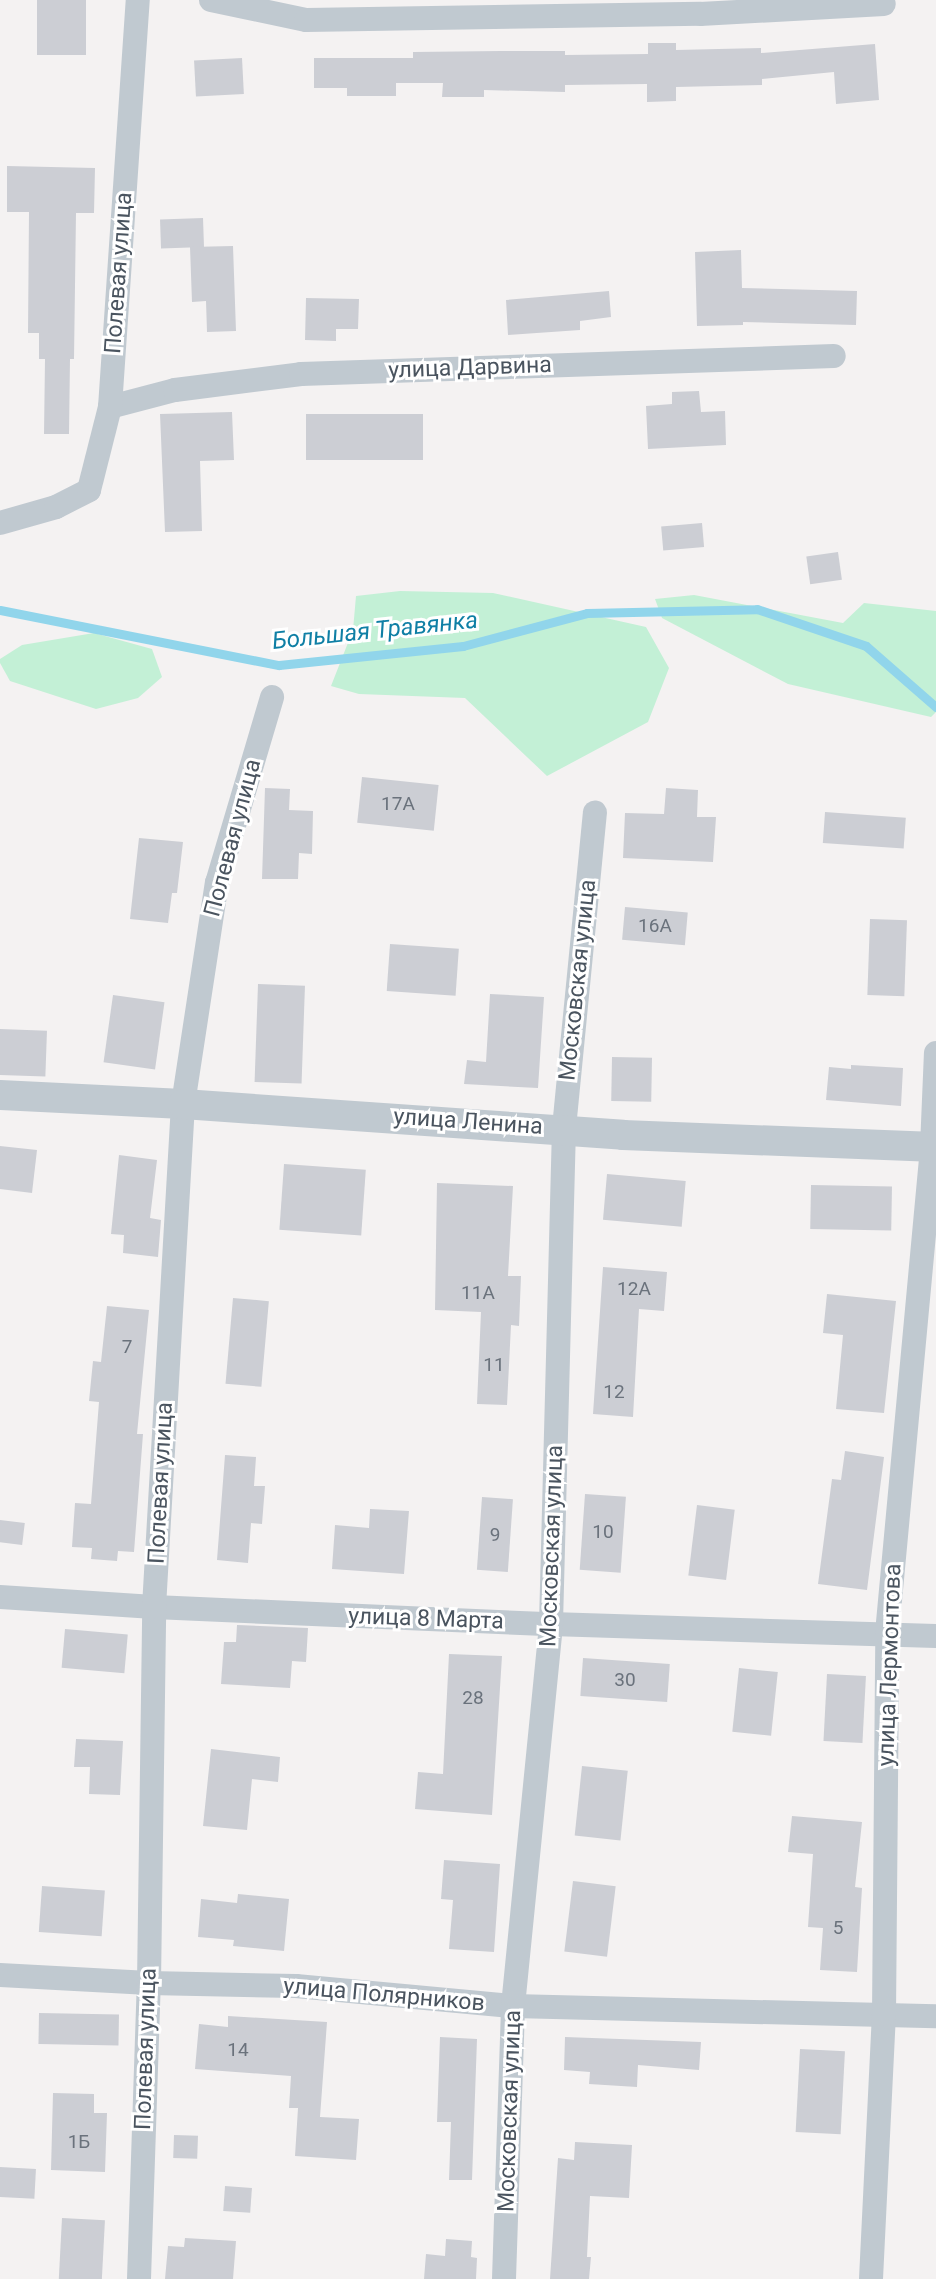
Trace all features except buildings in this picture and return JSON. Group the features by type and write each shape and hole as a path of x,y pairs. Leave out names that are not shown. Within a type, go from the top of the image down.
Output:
{"street":[{"name":"Полевая улица","path":"0,523 56,508 89,489 110,407 138,0"},
{"path":"211,0 306,20 701,14 884,4"},
{"name":"улица Дарвина","path":"110,407 175,390 301,374 834,356"},
{"name":"Полевая улица","path":"139,2279 149,1983 154,1607 183,1104 217,883 272,697"},
{"name":"Московская улица","path":"504,2279 513,2006 551,1624 564,1128 595,813"},
{"name":"улица Лермонтова","path":"871,2279 884,2014 887,1633 934,1147 936,1053"},
{"name":"улица Ленина","path":"0,1096 183,1104 564,1128 623,1135 934,1147"},
{"name":"улица 8 Марта","path":"0,1597 154,1607 551,1624 936,1636"},
{"name":"улица Полярников","path":"0,1975 149,1983 296,1986 513,2006 936,2016"}],"green space":[{"path":"400,591 493,593 646,627 669,668 648,722 547,776 465,698 359,694 331,686 353,630 356,596"},
{"path":"694,595 843,623 864,603 936,611 936,712 931,717 788,684 662,618 655,599"},
{"path":"94,633 152,649 162,677 138,698 96,709 10,681 0,663 0,659 22,645"}],"waterway":[{"name":"Большая Травянка","path":"0,610 279,665 463,646 587,613 757,609 866,646 936,707"}]}
